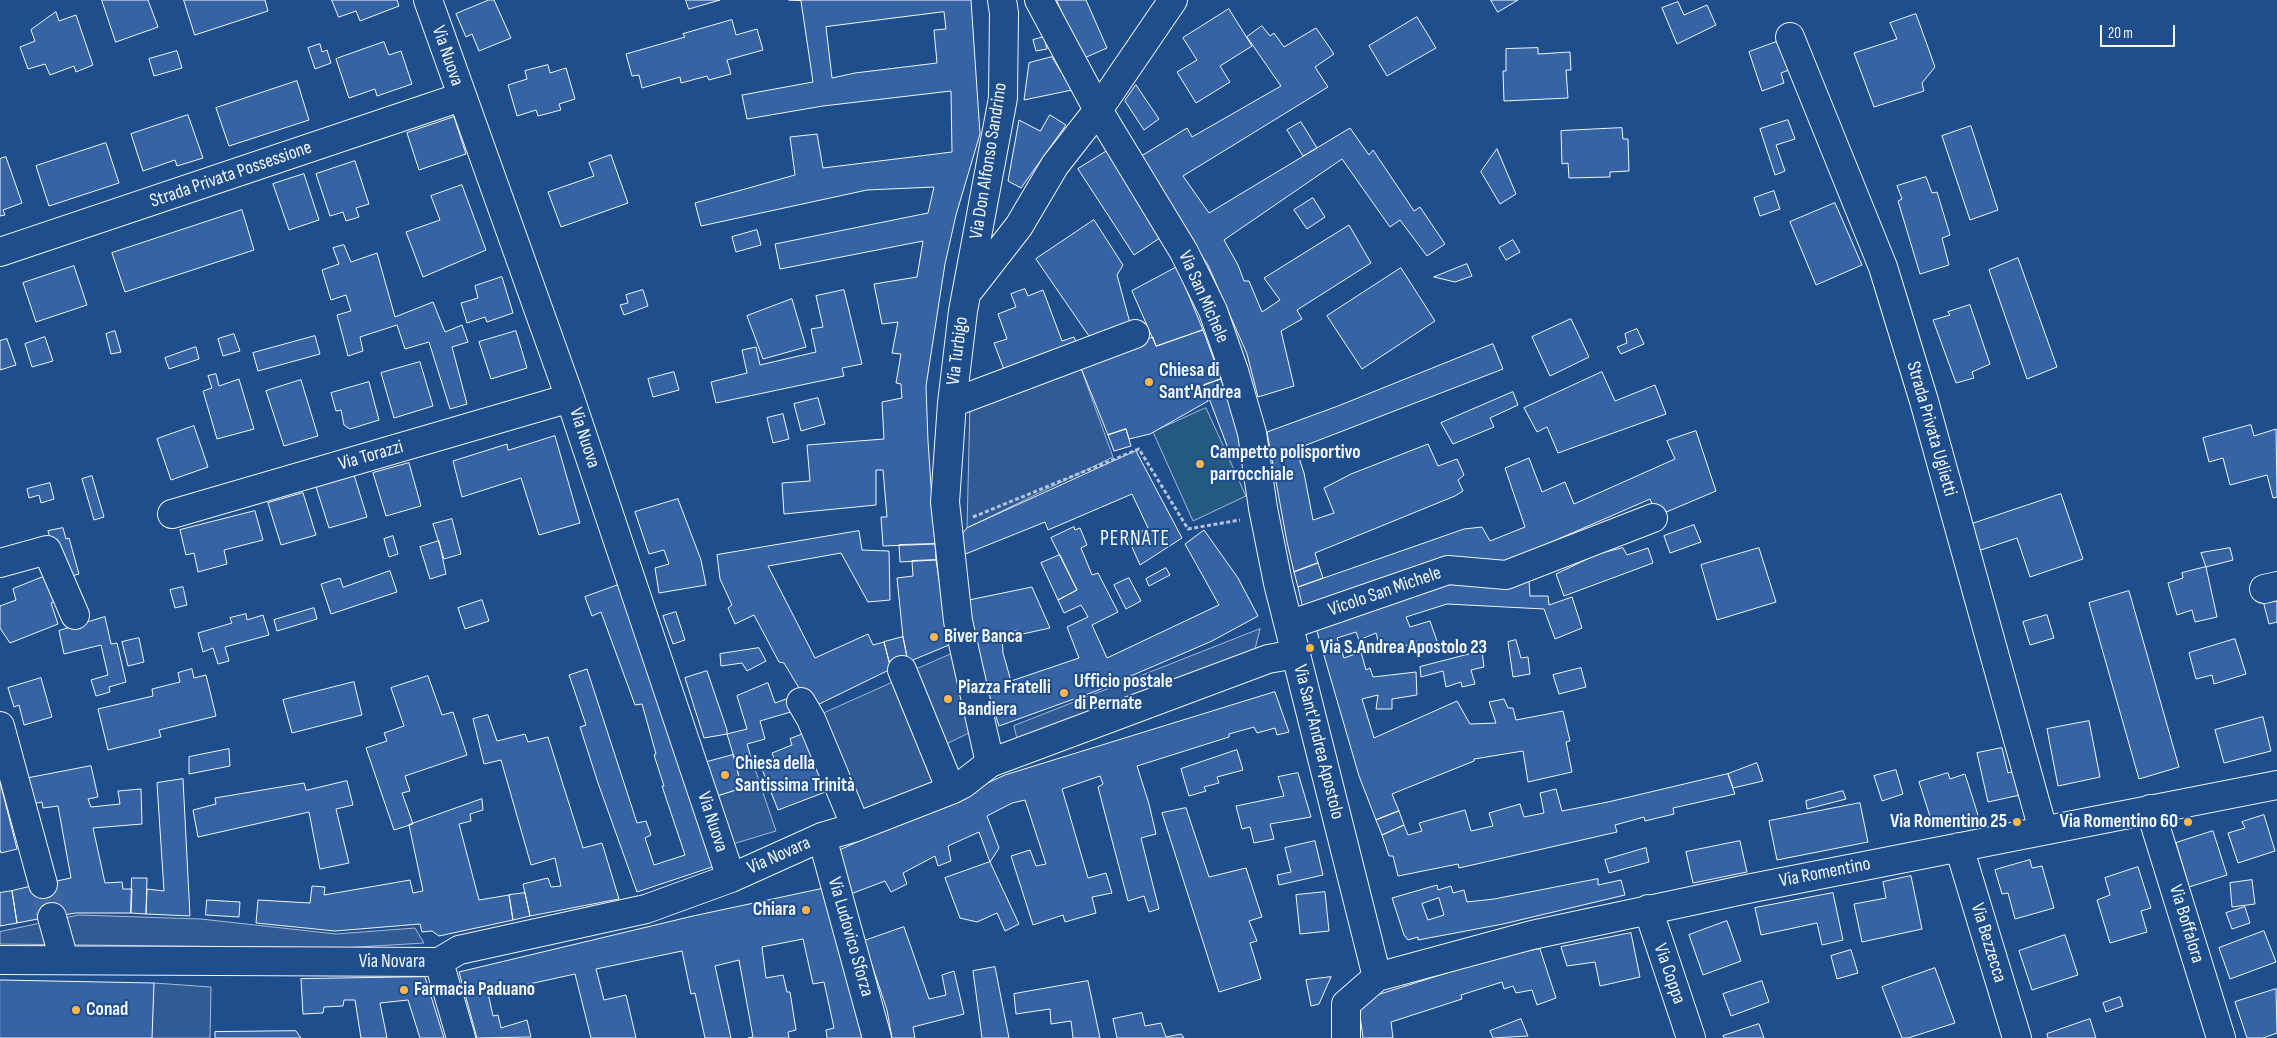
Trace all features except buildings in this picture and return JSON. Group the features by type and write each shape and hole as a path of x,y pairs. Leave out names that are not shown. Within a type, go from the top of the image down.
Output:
{"street":[{"name":"Via Nuova","path":"428,0 461,97 570,398 731,878"},
{"name":"Via San Michele","path":"1039,0 1098,110 1184,252 1213,311 1234,371 1252,433 1263,508 1296,654"},
{"name":"Via Turbigo","path":"990,763 958,621 945,502 952,403 967,292 1018,226 1055,165 1098,110 1173,0"},
{"name":"Via Don Alfonso Sandrino","path":"967,292 1003,98 1010,4"},
{"name":"Strada Privata Uglietti","path":"1790,37 1883,267 1926,411 2043,830"},
{"name":"Strada Privata Possessione","path":"0,252 461,97"},
{"path":"952,403 1135,334"},
{"name":"Via Torazzi","path":"172,514 570,398"},
{"name":"Vicolo San Michele","path":"1288,625 1448,570 1506,575 1653,518"},
{"path":"0,563 47,550 75,615"},
{"name":"Via Sant'Andrea Apostolo","path":"822,837 856,827 951,790 964,784 990,763 1268,659 1296,654 1377,977"},
{"path":"902,670 951,790"},
{"path":"802,702 811,719 856,827"},
{"path":"0,726 43,884"},
{"name":"Via Romentino","path":"1377,977 1532,935 1648,909 2277,785"},
{"name":"Via Boffalora","path":"2150,809 2221,1038"},
{"name":"Via Novara","path":"0,960 439,962 458,950 646,909 731,878 822,837"},
{"name":"Via Ludovico Sforza","path":"822,837 877,1038"},
{"name":"Via Bezzecca","path":"1959,847 2017,1038"},
{"name":"Via Coppa","path":"1648,909 1691,1038"},
{"path":"52,917 64,960"},
{"path":"439,962 461,1038"},
{"path":"1346,1038 1346,1004 1377,977"}],"path":[{"path":"947,528 1139,449 1188,529 1215,523 1236,522 1263,508"}],"shaded area":[{"path":"1079,363 1113,457 967,528 970,404"},
{"name":"Campetto polisportivo parrocchiale","path":"1206,408 1246,496 1193,521 1153,432"},
{"path":"1260,629 1255,649 1018,743 1014,726"},
{"name":"Piazza Fratelli Bandiera","path":"965,648 981,727 938,748 910,672"},
{"name":"Piazza Fratelli Bandiera","path":"905,677 951,790 856,827 811,719"},
{"path":"750,754 776,831 726,846 717,796 742,788 734,757"},
{"path":"79,915 201,919 336,934 415,928 424,943 342,948 0,944 0,932"},
{"path":"154,983 211,987 210,1038 152,1038"}],"tunnel":[{"path":"43,884 52,917"}],"place":[{"name":"Chiesa di Sant'Andrea","path":"1149,382"},
{"name":"Campetto polisportivo parrocchiale","path":"1200,464"},
{"name":"Biver Banca","path":"934,637"},
{"name":"Via S.Andrea Apostolo 23","path":"1310,648"},
{"name":"Ufficio postale di Pernate","path":"1064,693"},
{"name":"Piazza Fratelli Bandiera","path":"948,699"},
{"name":"Chiesa della Santissima Trinità","path":"725,775"},
{"name":"Via Romentino 25","path":"2017,822"},
{"name":"Via Romentino 60","path":"2188,822"},
{"name":"Chiara","path":"806,910"},
{"name":"Farmacia Paduano","path":"404,990"},
{"name":"Conad","path":"76,1010"}],"district":[{"name":"PERNATE","path":"1135,540"}]}
